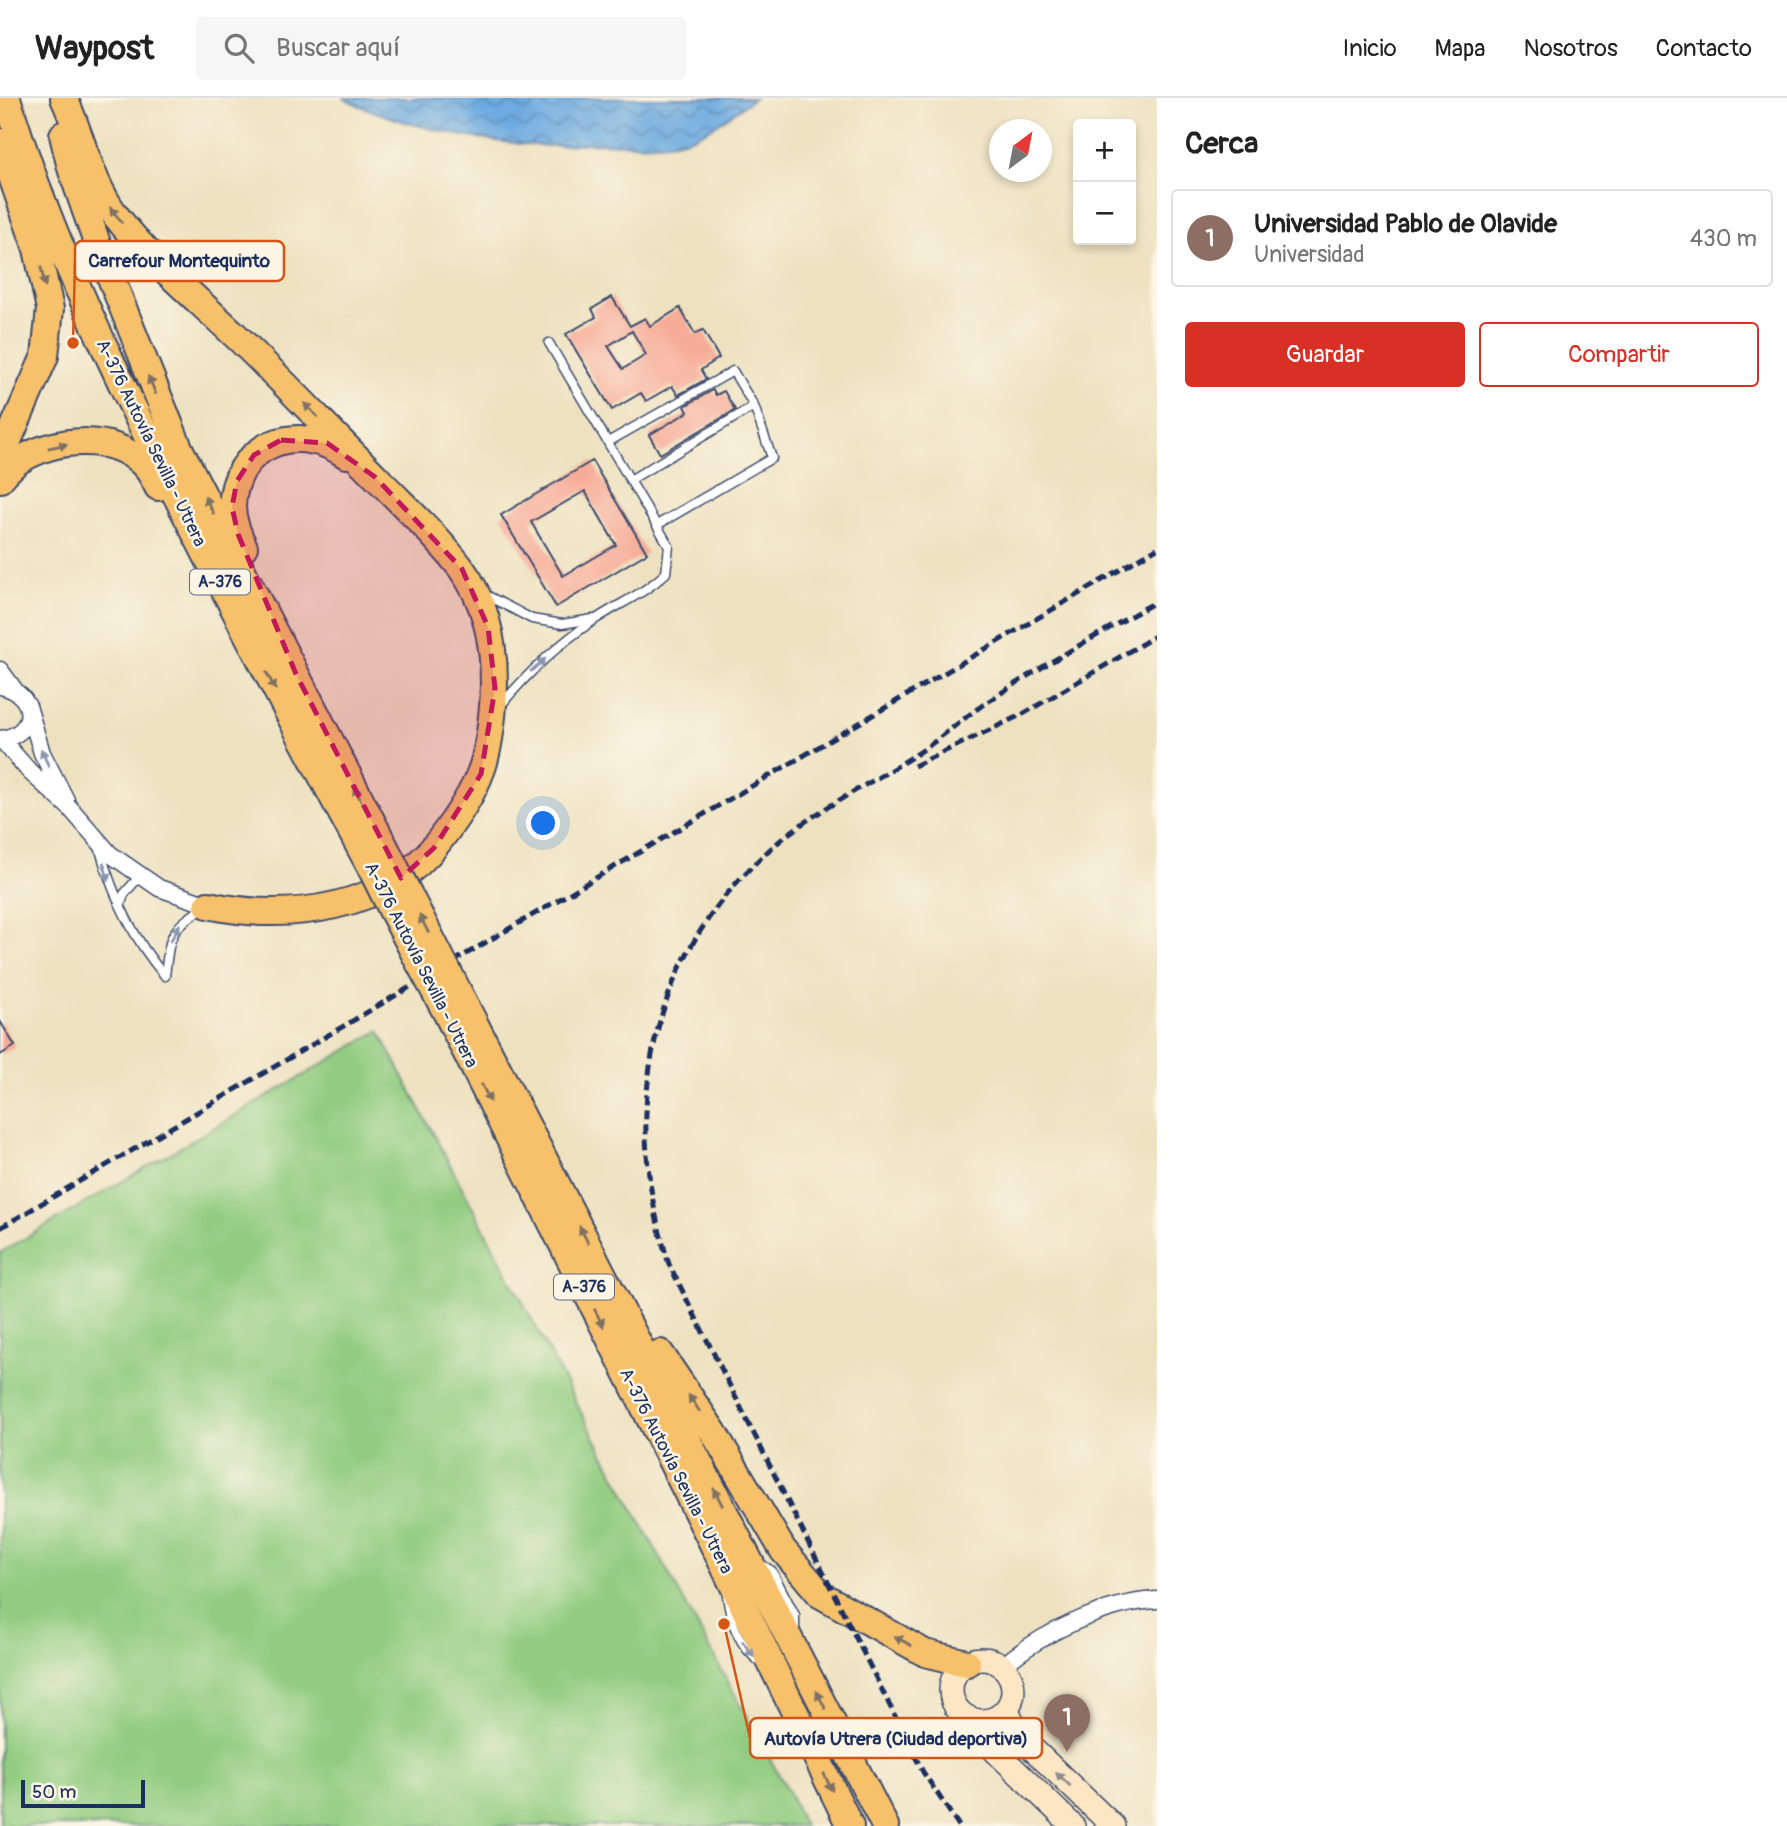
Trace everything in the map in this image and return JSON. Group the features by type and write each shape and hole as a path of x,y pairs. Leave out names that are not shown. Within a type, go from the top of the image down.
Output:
{"main road":[{"name":"A-376 Autovía Sevilla - Utrera","path":"8,98 16,128 105,351 245,634 380,862"},
{"name":"A-376 Autovía Sevilla - Utrera","path":"55,98 71,168 97,243 179,448 296,674 380,862 735,1560 795,1648 886,1826"},
{"path":"64,98 95,180 117,216 138,242 272,371 438,541 474,589 494,652 495,688 487,753 481,774 453,822 411,872 395,883 352,901 307,909 257,912 208,905"},
{"path":"0,121 39,222 79,290"},
{"path":"0,142 37,249 50,309 45,356 0,459"},
{"path":"296,674 284,633 238,534 232,507 237,481 254,455 266,446 293,437 327,443 375,477"},
{"path":"0,478 19,460 55,445 94,441 132,455 145,465 153,477 245,634"},
{"name":"A-376 Autovía Sevilla - Utrera","path":"453,1004 626,1317 735,1560 778,1676 850,1826"},
{"path":"626,1317 657,1349 714,1433 783,1549 821,1595 925,1653 967,1663"}],"street":[{"path":"0,670 7,688 23,696 42,753 70,808"},
{"path":"1,739 13,737 23,729 29,718 28,706"},
{"path":"1,739 30,772 70,808 110,854 159,888 208,905"},
{"path":"1002,1667 1048,1635 1074,1622 1112,1609 1157,1600"},
{"path":"970,1719 987,1721 1001,1715 1007,1708 1013,1689 1008,1674 1002,1667 982,1659 967,1663 958,1670 953,1679 952,1697 957,1709 970,1719 989,1745 1073,1826"},
{"path":"1007,1708 1016,1733 1113,1826"}],"lane":[{"path":"492,715 526,675 575,633 596,618 648,590 666,573 670,546 549,343"},
{"path":"608,442 733,371 754,406 772,458 657,526"},
{"path":"630,480 754,406"},
{"path":"474,589 532,619 562,624 596,618"},
{"path":"97,838 107,878 138,941 165,976 168,948 174,930 208,905"},
{"path":"121,904 124,894 140,876"}],"highlighted area":[{"path":"281,440 327,443 375,477 462,569 488,627 495,688 481,774 434,848 401,878 296,674 238,534 232,507 237,481 254,455"}],"green space":[{"path":"379,1031 804,1826 0,1826 0,1253"}],"water":[{"path":"343,98 754,98 715,125 680,141 658,144 599,143 551,146 444,132 391,117"}],"building":[{"path":"612,297 630,326 645,318 650,326 680,308 695,334 703,330 719,358 701,370 706,379 678,395 672,386 646,401 641,393 612,410 566,334 596,317 592,309","holes":["632,331 646,355 623,369 608,346"]},
{"path":"713,390 716,395 724,391 735,410 660,454 649,435 688,412 685,406"},
{"path":"592,461 647,553 556,607 501,515","holes":["585,491 616,545 563,576 531,522"]},
{"path":"0,1021 15,1046 0,1055"}],"railway":[{"path":"0,1228 1157,548"},
{"path":"959,1826 923,1772 669,1264 654,1204 646,1144 648,1086 658,1030 676,976 704,925 741,878 787,835 817,814 921,751 1023,679 1157,601"},
{"path":"914,766 1023,714 1157,635"}],"place":[{"name":"Carrefour Montequinto","path":"73,343"},
{"name":"Autovía Utrera (Ciudad deportiva)","path":"724,1624"},
{"name":"Universidad Pablo de Olavide","path":"1067,1752"}]}
